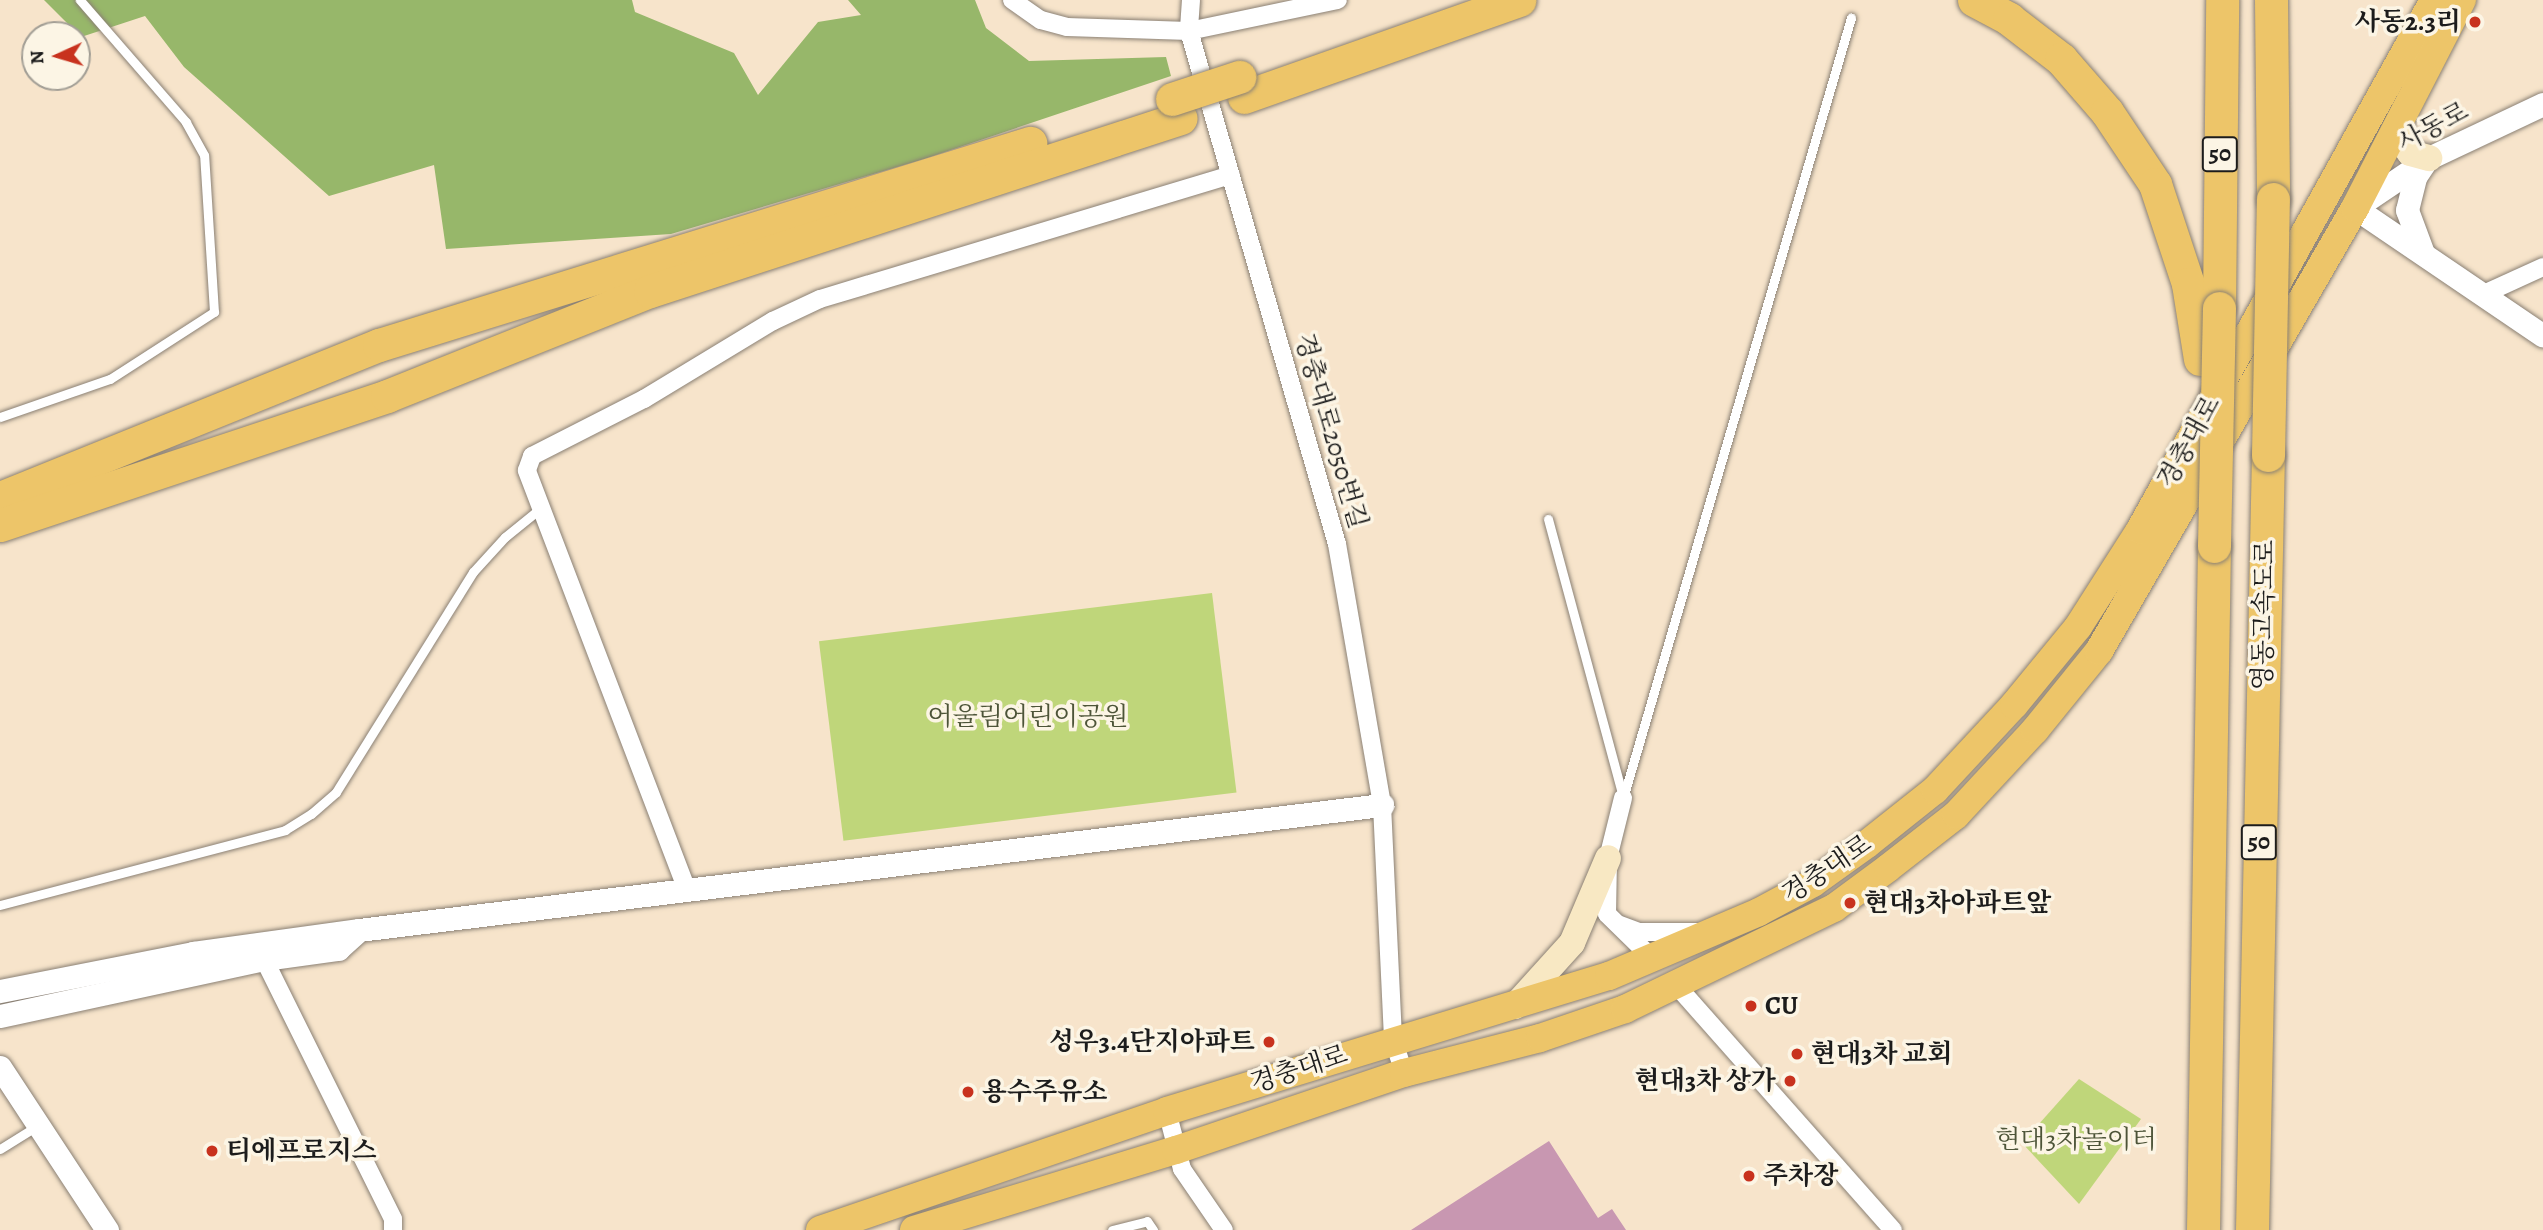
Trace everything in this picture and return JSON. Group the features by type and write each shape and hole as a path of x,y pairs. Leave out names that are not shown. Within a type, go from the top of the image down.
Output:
{"highway":[{"path":"1241,87 1451,0"},
{"path":"0,525 387,396 650,291 1177,108 1519,0"},
{"path":"1974,0 2009,19 2061,59 2107,112 2155,184 2188,284 2200,359 2215,499"},
{"name":"영동고속도로","path":"2203,1230 2222,0"},
{"name":"영동고속도로","path":"2252,1230 2273,199 2271,0"},
{"path":"0,498 379,345 1177,108"}],"main road":[{"name":"경충대로","path":"820,1230 1167,1111 1393,1039 1515,1006 1653,959 1813,883 1867,844 1935,790 2014,705 2078,627 2140,530 2434,0"},
{"name":"경충대로","path":"914,1230 1176,1150 1404,1073 1540,1038 1677,986 1835,908 1956,815 2035,730 2099,651 2355,208 2401,124 2462,0"},
{"path":"2401,124 2403,144 2410,153 2429,158"},
{"path":"2328,192 2355,208"},
{"path":"1515,1006 1572,943 1608,858"},
{"path":"1653,959 1677,986"}],"street":[{"path":"1012,0 1041,20 1067,27 1189,31 1338,0"},
{"name":"경충대로2050번길","path":"1191,0 1189,31 1336,544 1382,805 1393,1039 1404,1073"},
{"name":"사동로","path":"2355,208 2429,158 2543,104"},
{"path":"2423,253 2407,210 2415,177 2429,158"},
{"path":"687,890 527,470 532,456 644,399 772,321 831,295 1231,175"},
{"path":"2355,208 2486,293 2543,336"},
{"path":"2334,245 2384,228"},
{"path":"2486,293 2543,267"},
{"path":"1623,799 1608,858 1607,914 1653,959"},
{"path":"0,991 193,953 359,930 1382,805"},
{"path":"1615,923 1639,932 1713,932"},
{"path":"0,1016 264,959 338,949 359,930"},
{"path":"264,959 393,1219 393,1230"},
{"path":"1677,986 1893,1230"},
{"path":"0,1067 107,1230"},
{"path":"1167,1111 1182,1169 1224,1230"}],"lane":[{"path":"0,417 110,379 214,312 204,155 186,122 80,0"},
{"path":"1623,799 1851,18"},
{"path":"0,905 285,830 311,814 336,792 473,572 541,508"},
{"path":"1548,519 1623,799"},
{"path":"0,1149 38,1125"},
{"path":"1112,1230 1147,1221 1153,1230"}],"green space":[{"path":"44,0 632,0 635,12 734,53 758,95 818,22 861,15 848,0 975,0 986,28 1029,61 1166,57 1171,76 924,159 671,234 446,249 434,165 329,196 184,67 145,16 91,34 91,21 65,21"},
{"name":"어울림어린이공원","path":"1212,593 1236,793 843,841 819,641"},
{"name":"현대3차놀이터","path":"2079,1079 2141,1119 2079,1204 2022,1143"}],"building":[{"path":"1549,1141 1598,1218 1612,1209 1626,1230 1411,1230"}],"place":[{"name":"사동2.3리","path":"2475,22"},
{"name":"현대3차아파트앞","path":"1850,903"},
{"name":"CU","path":"1751,1006"},
{"name":"성우3.4단지아파트","path":"1269,1042"},
{"name":"현대3차 교회","path":"1797,1054"},
{"name":"현대3차 상가","path":"1790,1081"},
{"name":"용수주유소","path":"968,1092"},
{"name":"티에프로지스","path":"212,1151"},
{"name":"주차장","path":"1749,1176"}]}
